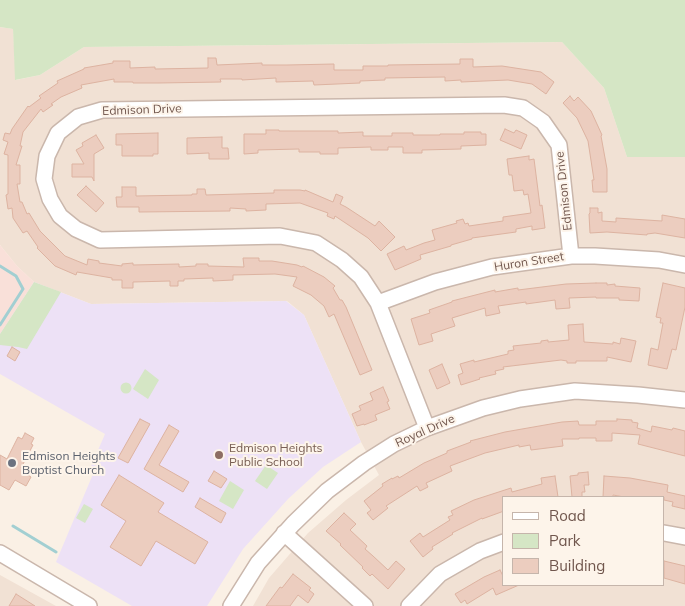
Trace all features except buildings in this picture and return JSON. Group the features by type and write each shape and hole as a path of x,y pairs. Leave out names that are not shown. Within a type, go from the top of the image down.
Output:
{"street":[{"name":"Edmison Drive","path":"427,428 378,303 361,277 342,260 316,244 280,236 100,240 76,229 60,216 50,199 44,179 47,156 58,133 78,118 102,110 504,105 523,108 543,122 559,145 570,256"},
{"name":"Huron Street","path":"378,303 435,282 492,267 570,256 658,260 685,265"},
{"name":"Royal Drive","path":"231,606 258,563 327,491 394,444 427,428 483,408 520,399 575,391 685,400"},
{"path":"665,533 685,538"},
{"path":"284,534 365,606"},
{"path":"409,606 440,574 480,551 502,543"},
{"path":"0,553 73,602 89,606"}],"shaded area":[{"path":"0,27 13,29 16,80 40,75 84,47 562,42 604,88 627,157 685,157 685,606 253,606 269,578 308,533 346,500 379,475 361,442 304,315 287,301 91,304 34,282 17,266 0,245"},
{"path":"0,245 17,266 34,282 0,334"},
{"name":"Edmison Heights Public School","path":"34,282 91,304 286,301 304,315 361,442 323,467 288,499 243,549 207,606 132,606 56,562 93,474 89,471 105,434 0,374 0,334"},
{"path":"0,575 56,606 0,606"}],"green space":[{"path":"0,0 685,0 685,157 627,157 604,88 562,42 84,47 40,75 15,80 13,29 0,27"},
{"path":"34,282 61,292 27,349 0,345 0,334"},
{"path":"145,369 159,380 148,399 133,389"},
{"path":"126,382 132,388 126,394 120,388"},
{"path":"266,465 278,473 267,489 255,481"},
{"path":"230,481 244,490 233,509 219,501"},
{"path":"84,504 93,509 85,523 76,518"}],"waterway":[{"path":"0,266 16,276 23,289 0,325"},
{"path":"13,526 56,552"}],"place":[{"name":"Edmison Heights Public School","path":"219,455"},
{"name":"Edmison Heights Baptist Church","path":"12,463"}]}
